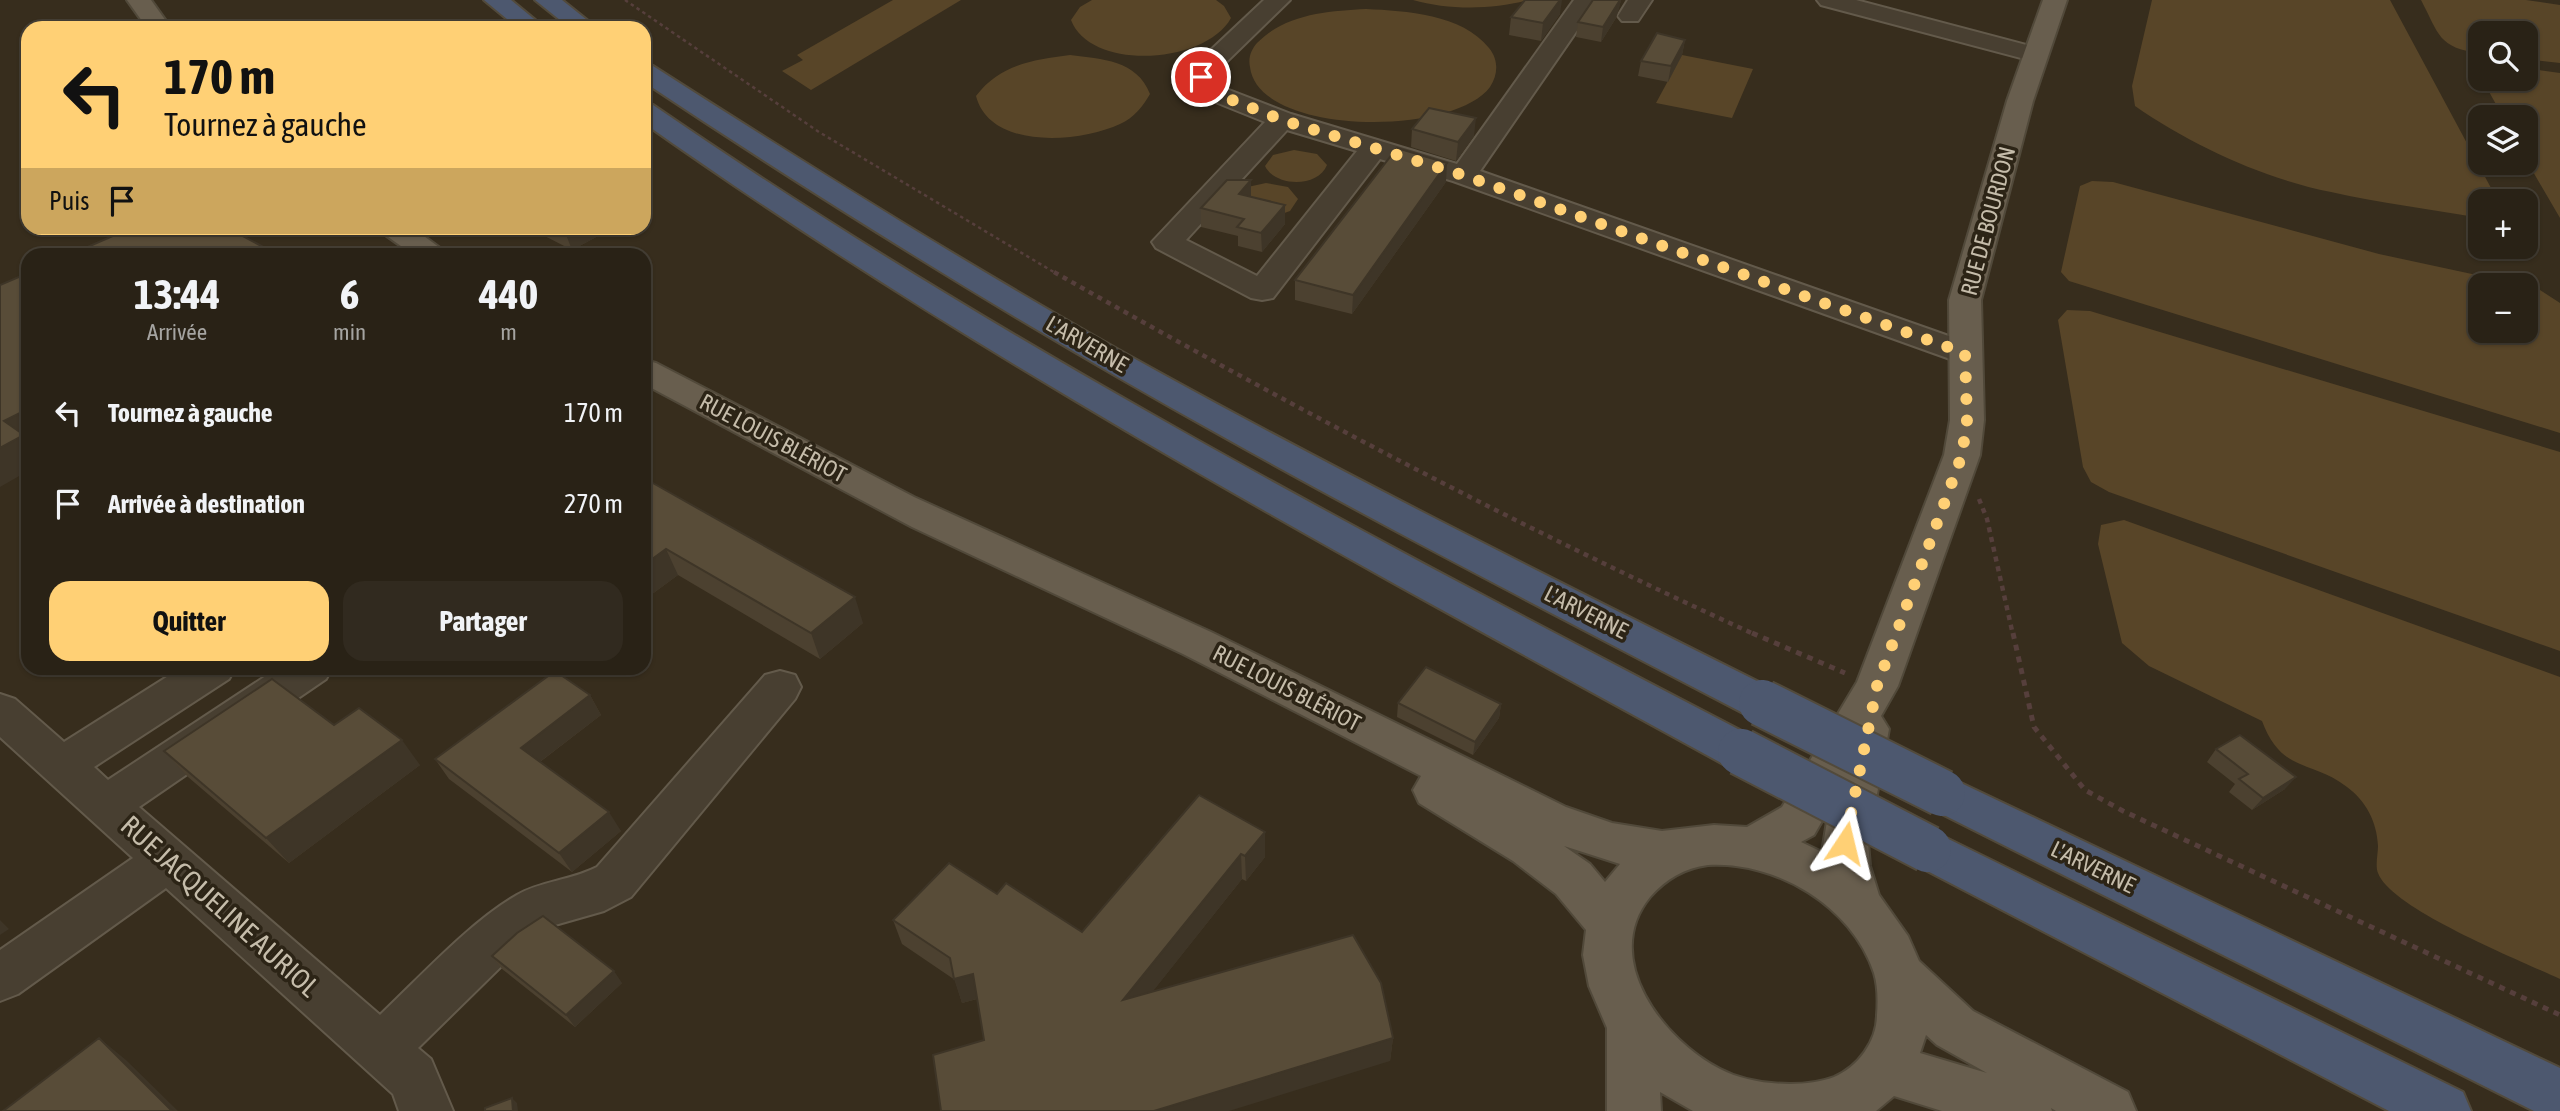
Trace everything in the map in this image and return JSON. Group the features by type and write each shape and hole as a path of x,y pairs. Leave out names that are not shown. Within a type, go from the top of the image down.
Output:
{"highway":[{"path":"496,0 524,21"},
{"path":"547,0 576,21"},
{"name":"L'ARVERNE","path":"651,76 865,214 1063,332 1287,456 1762,703 2560,1096"},
{"name":"L'ARVERNE","path":"651,116 788,209 1024,355 1423,582 1928,849 2444,1111"}],"main road":[{"path":"139,0 154,21"},
{"name":"RUE DE BOURDON","path":"1858,905 1846,866 1845,843 1877,686 1962,455 1967,420 1965,300 2016,114 2055,0"},
{"path":"404,235 424,248"},
{"name":"RUE LOUIS BLÉRIOT","path":"651,374 903,506 1183,661 1476,813 1573,879 1609,923"},
{"name":"RUE LOUIS BLÉRIOT","path":"903,506 1197,643 1550,821 1598,841 1676,851"},
{"name":"RUE DE BOURDON","path":"1752,847 1798,821 1877,686"},
{"path":"1704,845 1752,847 1811,869 1858,905 1880,932 1900,976 1904,1027 1887,1068 1863,1091 1821,1108 1768,1110 1720,1105 1674,1069 1633,1028 1616,995 1606,948 1609,923 1621,894 1654,861 1676,851 1704,845"},
{"path":"1900,976 1955,1028 2109,1111"},
{"path":"1633,1028 1634,1111"},
{"path":"1887,1068 2025,1111"}],"street":[{"path":"1278,0 1205,69 1201,84 1207,90 1282,120 1463,175 1965,353"},
{"path":"1463,175 1586,0"},
{"path":"1829,0 2036,55"},
{"path":"1282,120 1167,242 1262,291 1374,148"},
{"path":"61,766 203,675"},
{"path":"106,805 301,675"},
{"path":"380,1049 506,930 536,909 587,896 614,882 780,687"},
{"name":"RUE JACQUELINE AURIOL","path":"0,711 412,1077 426,1111"},
{"path":"0,978 168,860"}],"path":[{"path":"625,0 823,137 930,203 1302,411 1484,507 1764,639 1877,686"},
{"path":"1962,455 1987,519 2034,727 2085,790 2123,811 2560,1014"}],"shaded area":[{"path":"893,0 961,0 811,90 782,71 803,60 797,55"},
{"path":"1092,0 1216,0 1224,6 1231,18 1218,33 1198,45 1175,53 1149,56 1124,54 1101,48 1083,37 1071,20 1080,7"},
{"path":"1413,0 1528,0 1500,6 1470,8"},
{"path":"2152,0 2390,0 2468,145 2468,175 2484,175 2492,189 2468,189 2468,216 2305,186 2229,159 2157,121 2135,106 2132,86"},
{"path":"2421,0 2526,0 2560,5 2560,63 2538,60 2538,21 2468,21 2468,51 2448,43 2437,30"},
{"path":"1366,9 1432,16 1464,28 1478,37 1495,57 1496,73 1490,87 1469,103 1438,115 1400,121 1359,122 1320,117 1286,106 1261,90 1250,67 1250,57 1255,46 1268,33 1308,16"},
{"path":"1070,55 1117,63 1137,74 1150,94 1138,111 1125,121 1103,130 1060,138 1017,134 999,126 985,113 976,96 996,77 1018,65"},
{"path":"1682,55 1753,69 1732,118 1656,103"},
{"path":"2538,70 2560,73 2560,218 2535,175 2538,175 2538,105 2496,105 2489,91 2538,91"},
{"path":"1294,150 1317,154 1327,165 1322,173 1306,181 1287,181 1270,173 1265,166 1273,155"},
{"path":"2092,181 2113,182 2379,254 2468,273 2468,343 2538,343 2540,290 2560,303 2560,433 2069,281 2061,272 2080,186"},
{"path":"1266,183 1288,187 1298,199 1290,211 1279,215 1237,194 1243,188"},
{"path":"2067,310 2090,311 2560,452 2560,651 2109,492 2091,482 2083,467 2058,320"},
{"path":"2124,520 2560,677 2560,979 2460,933 2407,902 2388,887 2378,873 2378,846 2373,820 2354,793 2334,778 2288,758 2270,738 2262,721 2149,666 2122,643 2098,544 2101,525"}],"building":[{"path":"1525,0 1560,0 1543,23 1511,17"},
{"path":"1593,0 1620,0 1603,27 1578,22"},
{"path":"1657,33 1685,40 1671,66 1641,61"},
{"path":"1429,108 1476,118 1458,142 1412,129"},
{"path":"1397,148 1447,163 1353,295 1295,280"},
{"path":"1227,180 1251,180 1239,194 1285,205 1261,233 1237,227 1244,219 1201,208"},
{"path":"115,235 241,235 265,248 85,248"},
{"path":"21,276 21,412 4,421 21,433 21,437 0,448 0,285"},
{"path":"651,482 855,597 811,633 666,549 651,560"},
{"path":"1426,667 1501,704 1475,742 1398,703"},
{"path":"550,675 561,675 590,695 521,748 609,812 559,853 435,759"},
{"path":"272,679 334,725 359,708 402,740 266,838 164,751"},
{"path":"2240,735 2296,777 2263,798 2239,779 2248,774 2216,749"},
{"path":"1199,795 1265,832 1245,856 1241,854 1123,1000 1353,935 1381,983 1393,1038 1154,1111 941,1111 933,1055 984,1040 973,974 954,979 950,958 893,920 949,863 997,894 1006,883 1082,932"},
{"path":"543,916 614,971 566,1015 492,956 517,933"},
{"path":"99,1038 172,1111 3,1111"},
{"path":"512,1098 513,1111 485,1111 485,1108"}],"route":[{"path":"1201,77 1201,84 1207,90 1282,120 1463,175 1965,353 1967,420 1962,455 1877,686 1845,843"}]}
